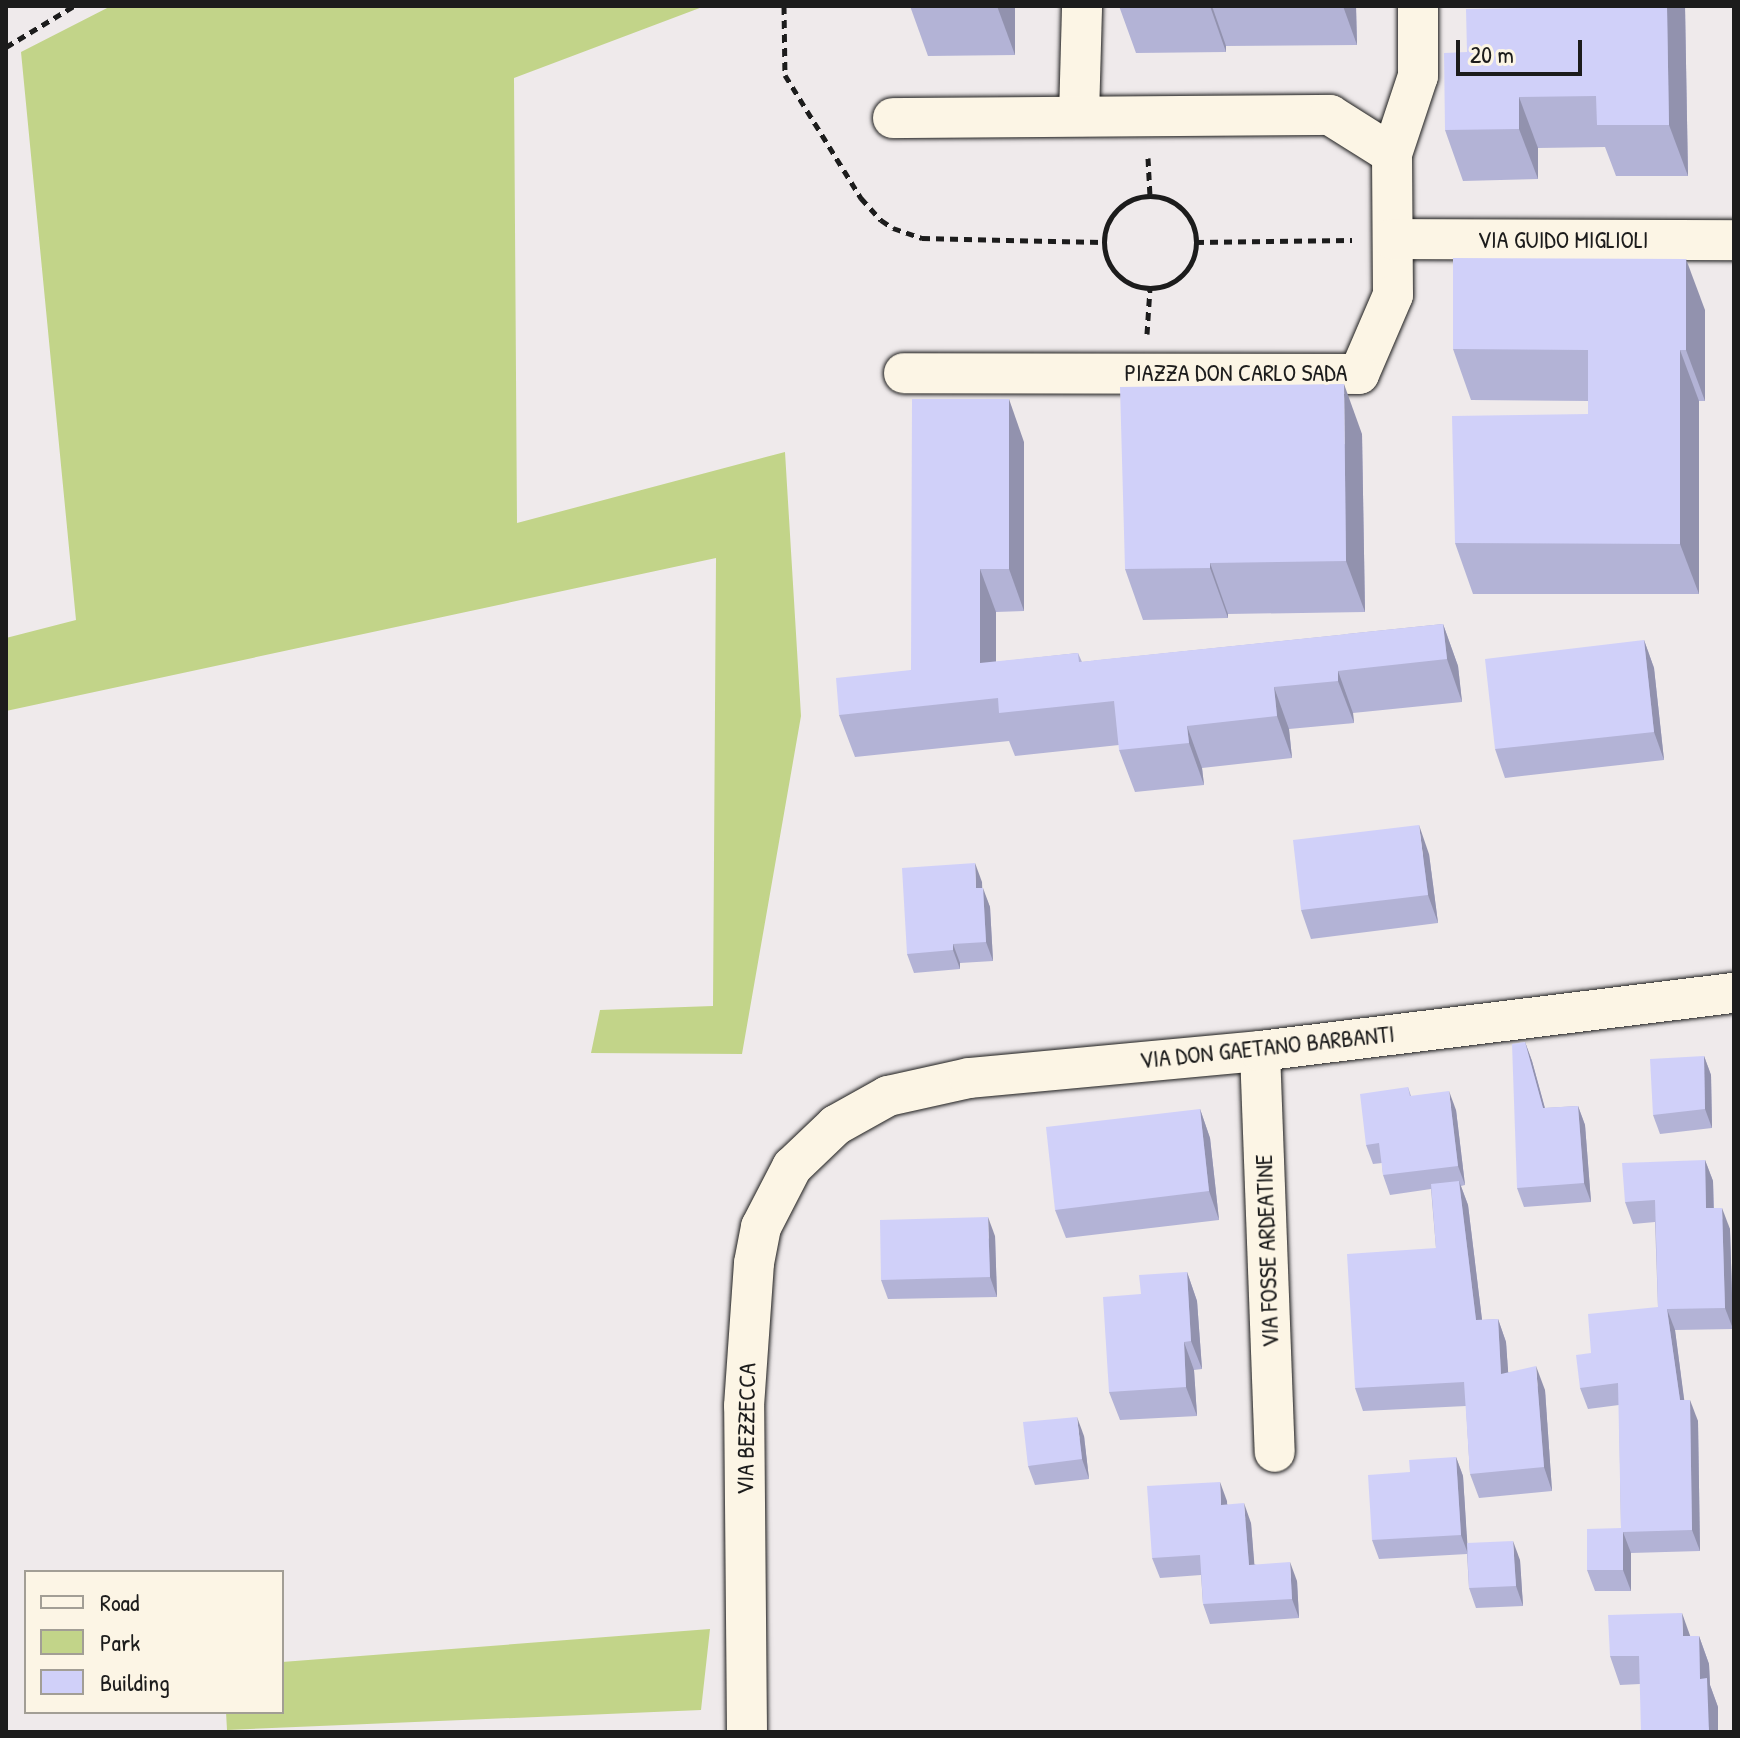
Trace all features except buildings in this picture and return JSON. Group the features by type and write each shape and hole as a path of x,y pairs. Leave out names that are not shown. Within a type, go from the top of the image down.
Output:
{"street":[{"path":"1079,116 1082,6"},
{"name":"PIAZZA DON CARLO SADA","path":"904,373 1359,374 1393,295 1392,154 1418,76 1418,6"},
{"path":"893,118 1330,115 1392,154"},
{"name":"VIA GUIDO MIGLIOLI","path":"1393,239 1734,240"},
{"name":"VIA DON GAETANO BARBANTI","path":"814,1144 861,1109 888,1096 928,1086 1026,1071 1260,1051 1734,993"},
{"name":"VIA FOSSE ARDEATINE","path":"1260,1051 1275,1452"},
{"name":"VIA BEZZECCA","path":"747,1732 744,1406 754,1263 761,1227 776,1195 792,1167 814,1144"}],"path":[{"path":"6,47 74,6"},
{"path":"784,6 785,75 861,198 881,220 893,228 922,238 1103,242"},
{"path":"1137,197 1161,197 1182,209 1194,229 1196,242 1195,253 1183,274 1163,287 1139,287 1118,275 1105,255 1103,242 1105,230 1116,209 1137,197"},
{"path":"1196,242 1393,239"}],"green space":[{"path":"111,6 705,6 514,78 517,523 785,452 801,716 742,1054 591,1053 600,1010 713,1006 716,558 6,711 6,638 76,620 21,52"},
{"path":"710,1629 701,1710 227,1730 226,1714 284,1714 284,1662"}]}
